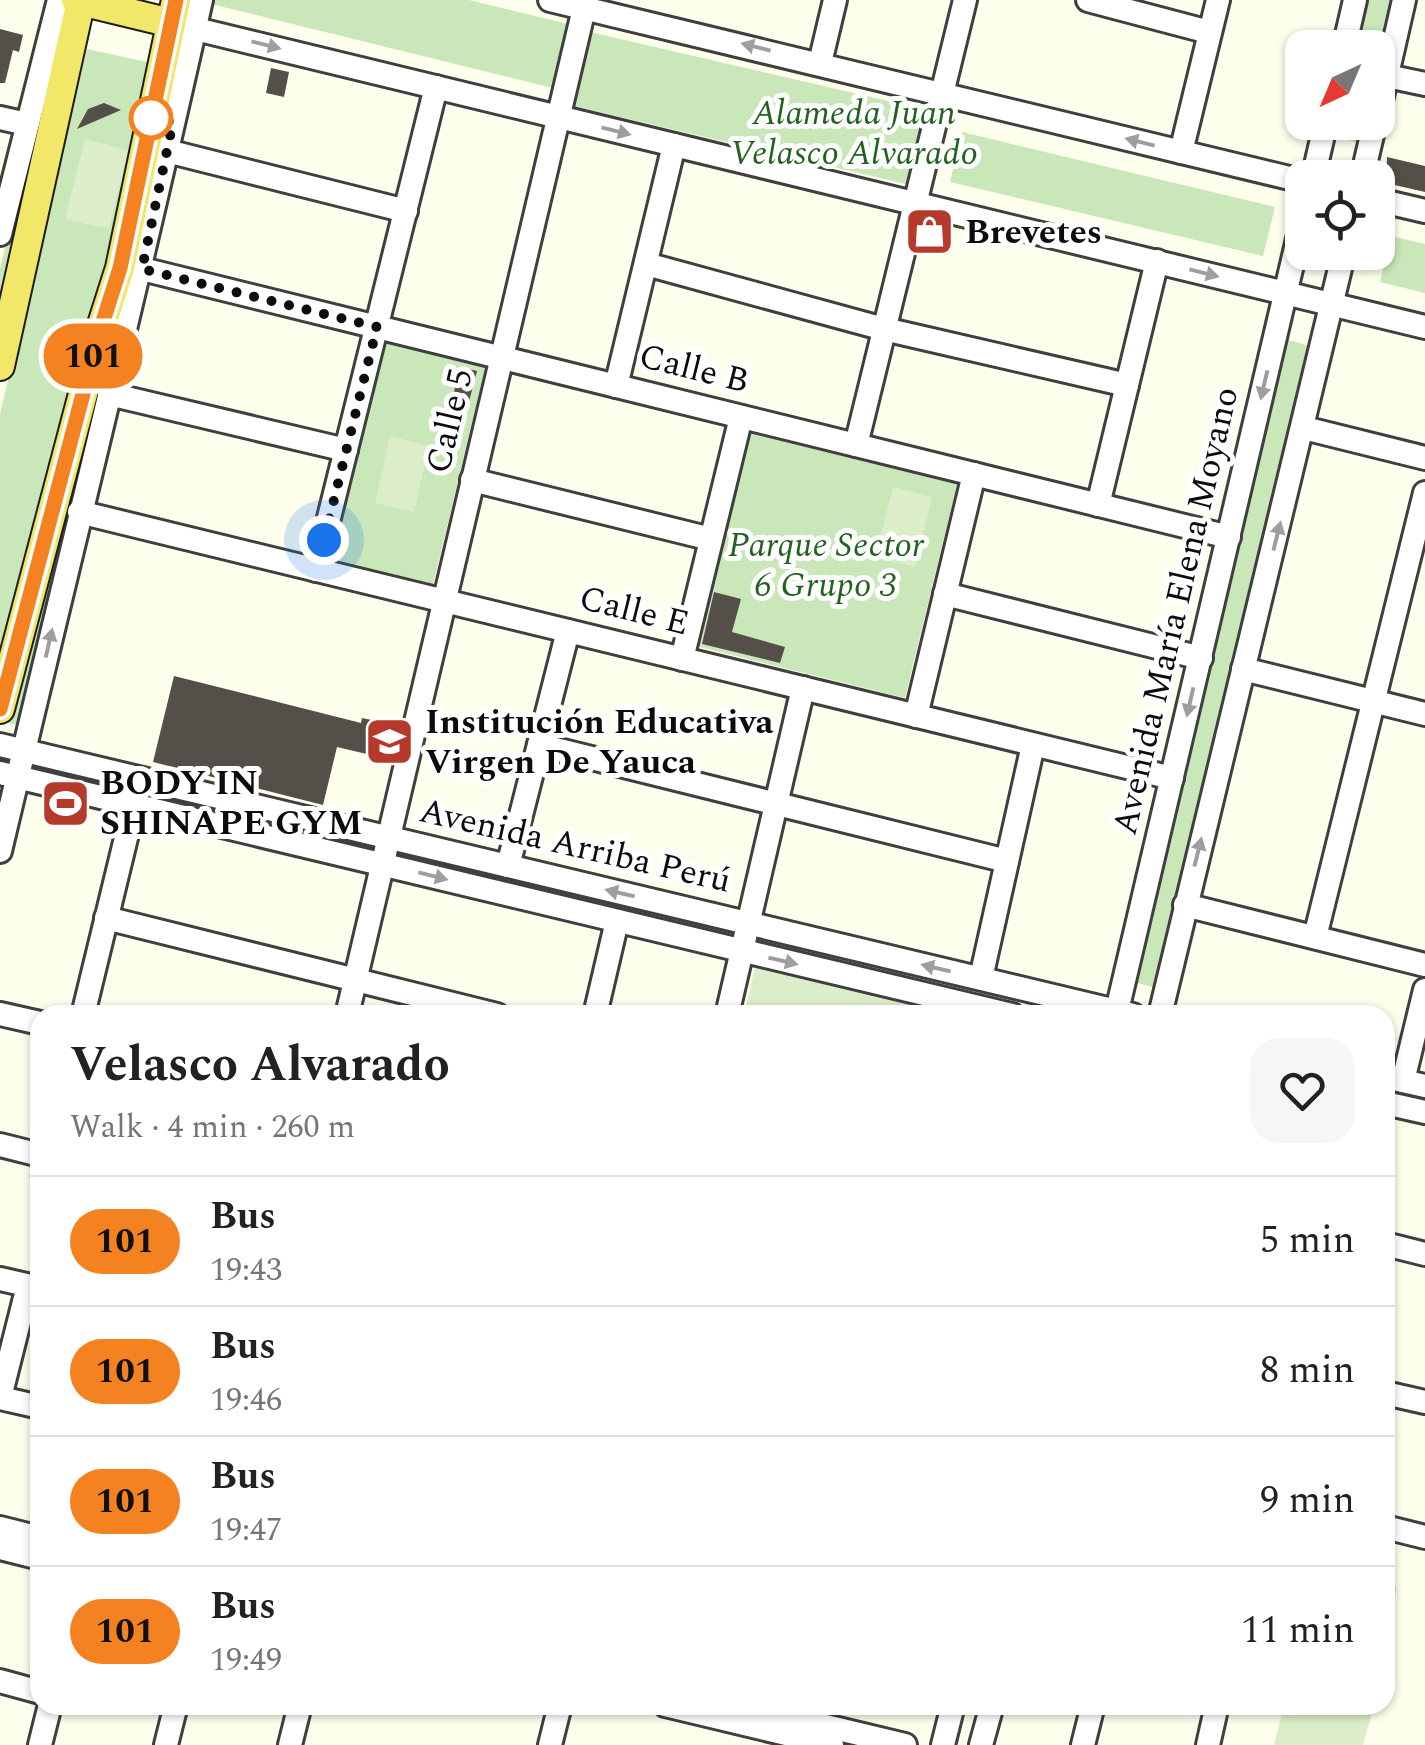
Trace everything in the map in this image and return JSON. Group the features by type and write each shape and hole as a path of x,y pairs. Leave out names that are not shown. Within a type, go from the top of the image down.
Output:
{"main road":[{"path":"0,366 80,0 181,17 120,268 98,337 0,709"}],"street":[{"path":"0,234 58,0"},
{"path":"0,851 9,775 24,752 79,512 142,269 167,151 181,17 200,0"},
{"path":"550,0 585,4 1285,177"},
{"path":"820,63 835,0"},
{"path":"856,445 965,0"},
{"path":"1088,0 1209,32"},
{"path":"1180,152 1218,0"},
{"path":"1348,30 1355,0"},
{"path":"1395,40 1404,0"},
{"name":"Calle 5","path":"349,1005 585,4"},
{"path":"181,17 436,87 1425,327"},
{"path":"1395,78 1425,84"},
{"path":"316,570 436,87"},
{"path":"0,118 27,124"},
{"path":"616,386 674,145"},
{"path":"167,151 406,211"},
{"path":"1395,204 1425,211"},
{"path":"1098,505 1158,261"},
{"path":"646,264 884,329 1127,385"},
{"name":"Calle B","path":"142,269 1229,537"},
{"name":"Avenida María Elena Moyano","path":"1124,1005 1172,778 1291,270"},
{"path":"1162,1005 1340,270"},
{"path":"109,394 346,450"},
{"path":"682,659 741,417"},
{"path":"1304,428 1425,458"},
{"path":"916,716 974,474"},
{"path":"472,480 712,538"},
{"path":"1315,938 1425,493"},
{"name":"Calle E","path":"79,512 1172,778"},
{"path":"945,594 1201,658"},
{"path":"508,866 568,631"},
{"path":"1242,670 1425,714"},
{"path":"729,1005 803,688"},
{"name":"Avenida Arriba Perú","path":"0,745 385,850 617,921 969,1005"},
{"path":"539,745 1007,861"},
{"path":"980,978 1033,745"},
{"name":"Avenida Arriba Perú","path":"9,775 134,805 385,850 508,866 1086,1005"},
{"path":"85,1005 134,805"},
{"path":"1185,905 1425,965"},
{"path":"106,918 456,1005"},
{"path":"596,1005 617,921"},
{"path":"1404,1081 1425,990"},
{"path":"0,1014 30,1022"},
{"path":"1395,1105 1425,1112"},
{"path":"0,1145 30,1152"},
{"path":"1395,1246 1425,1254"},
{"path":"0,1279 30,1286"},
{"path":"30,1300 0,1397 30,1405"},
{"path":"1395,1395 1425,1402"},
{"path":"0,1528 30,1536"},
{"path":"1395,1530 1425,1537"},
{"path":"0,1548 30,1556"},
{"path":"0,1681 30,1689"},
{"path":"40,1745 48,1715"},
{"path":"166,1745 174,1715"},
{"path":"299,1743 300,1715"},
{"path":"550,1745 558,1715"},
{"path":"703,1715 803,1742 832,1745"},
{"path":"780,1715 905,1745"},
{"path":"944,1745 951,1715"},
{"path":"982,1745 990,1715"},
{"path":"1083,1745 1090,1715"},
{"path":"1208,1745 1215,1715"}],"green space":[{"path":"211,0 469,0 568,24 553,88 211,4"},
{"path":"1369,0 1393,0 1386,30 1362,30"},
{"name":"Alameda Juan Velasco Alvarado","path":"590,32 931,111 914,186 573,106"},
{"path":"54,41 67,45 0,329 0,269"},
{"path":"87,49 156,64 149,110 0,670 0,414"},
{"name":"Alameda Juan Velasco Alvarado","path":"962,132 1275,207 1263,256 950,182"},
{"path":"85,139 128,150 109,229 65,219"},
{"path":"1395,237 1425,244 1425,293 1380,282 1383,270 1395,270"},
{"path":"382,338 486,364 433,585 329,560"},
{"path":"1288,340 1310,346 1157,988 1133,982"},
{"path":"111,341 23,727 6,722"},
{"name":"Parque Sector 6 Grupo 3","path":"748,432 957,484 905,698 696,646"},
{"path":"390,436 429,446 414,512 375,503"},
{"path":"893,487 932,497 915,567 875,557"},
{"path":"756,963 925,1005 746,1005"},
{"path":"1282,1715 1371,1715 1363,1745 1274,1745"}],"building":[{"path":"0,29 23,35 19,52 13,50 5,83 0,83"},
{"path":"271,68 289,72 284,97 266,93"},
{"path":"104,103 121,110 77,129 88,109"},
{"path":"1387,157 1425,166 1425,192 1395,185 1395,160"},
{"path":"925,226 951,232 946,255 920,249"},
{"path":"460,367 477,371 466,413 450,408"},
{"path":"714,592 741,599 732,632 785,647 780,663 702,644"},
{"path":"174,676 361,723 362,718 400,726 392,760 337,747 323,805 153,762"}],"bus line":[{"name":"101","path":"0,709 98,337 120,268 176,0"}],"place":[{"name":"Brevetes","path":"930,232"},
{"name":"Institución Educativa Virgen De Yauca","path":"390,742"},
{"name":"BODY IN SHINAPE GYM","path":"65,803"}],"route":[{"path":"151,118 173,122 142,269 377,327 324,540"}]}
